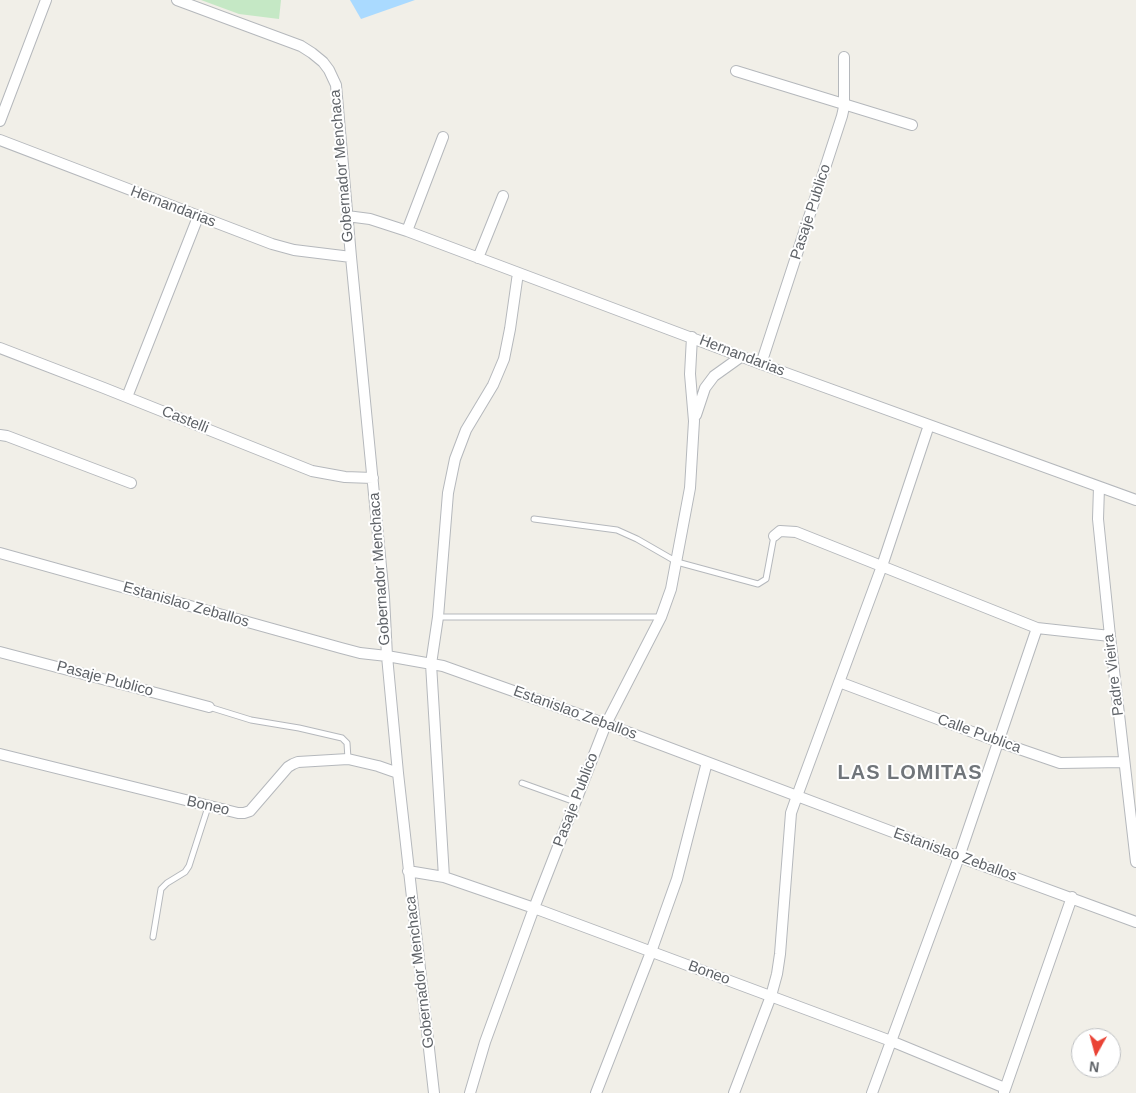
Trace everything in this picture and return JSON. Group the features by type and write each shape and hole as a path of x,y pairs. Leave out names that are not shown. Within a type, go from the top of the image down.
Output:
{"street":[{"path":"0,121 46,0"},
{"name":"Gobernador Menchaca","path":"177,0 301,46 312,52 323,62 336,85 384,597 387,656 398,774 434,1093"},
{"name":"Pasaje Publico","path":"761,364 842,116 844,104 844,57"},
{"path":"736,71 912,124"},
{"path":"407,232 443,137"},
{"name":"Hernandarias","path":"0,140 272,244 294,250 351,257"},
{"path":"478,258 503,196"},
{"path":"127,397 198,216"},
{"name":"Hernandarias","path":"347,216 370,219 407,232 929,426 1136,500"},
{"path":"444,877 431,664 438,617 448,493 455,459 466,430 493,386 504,359 518,272"},
{"name":"Pasaje Publico","path":"470,1093 485,1042 534,908 606,724 661,617 671,588 690,488 694,421 690,374 692,338"},
{"name":"Castelli","path":"0,348 312,471 345,477 373,478"},
{"name":"Pasaje Publico","path":"694,421 705,388 714,376 742,356"},
{"path":"734,1093 771,996 777,974 792,813 796,796 882,566 929,426"},
{"path":"0,434 131,483"},
{"name":"Padre Vieira","path":"1099,488 1098,519 1136,862"},
{"path":"774,536 780,530 796,532 1037,628 1110,636"},
{"name":"Estanislao Zeballos","path":"0,553 360,653 443,666 606,724 1136,922"},
{"path":"872,1093 959,857 1037,628"},
{"name":"Pasaje Publico","path":"0,652 209,707"},
{"name":"Calle Publica","path":"839,682 1060,763 1124,762"},
{"name":"Boneo","path":"0,754 238,813 250,811 288,767 298,762 348,758 378,766 398,774"},
{"path":"596,1093 651,952 677,879 707,762"},
{"name":"Boneo","path":"408,871 444,877 534,908 891,1042 1004,1090"},
{"path":"1004,1090 1072,897"}],"lane":[{"path":"534,519 617,530 637,538 677,562 758,584 766,579 774,536"},
{"path":"438,617 661,617"},
{"path":"209,707 251,720 342,738 347,743 348,758"},
{"path":"522,783 576,802"},
{"path":"152,938 161,889 185,872 189,866 208,806"}],"green space":[{"path":"201,0 281,0 279,19 239,14"}],"water":[{"path":"350,0 415,0 361,19"}],"district":[{"name":"LAS LOMITAS","path":"910,773"}]}
